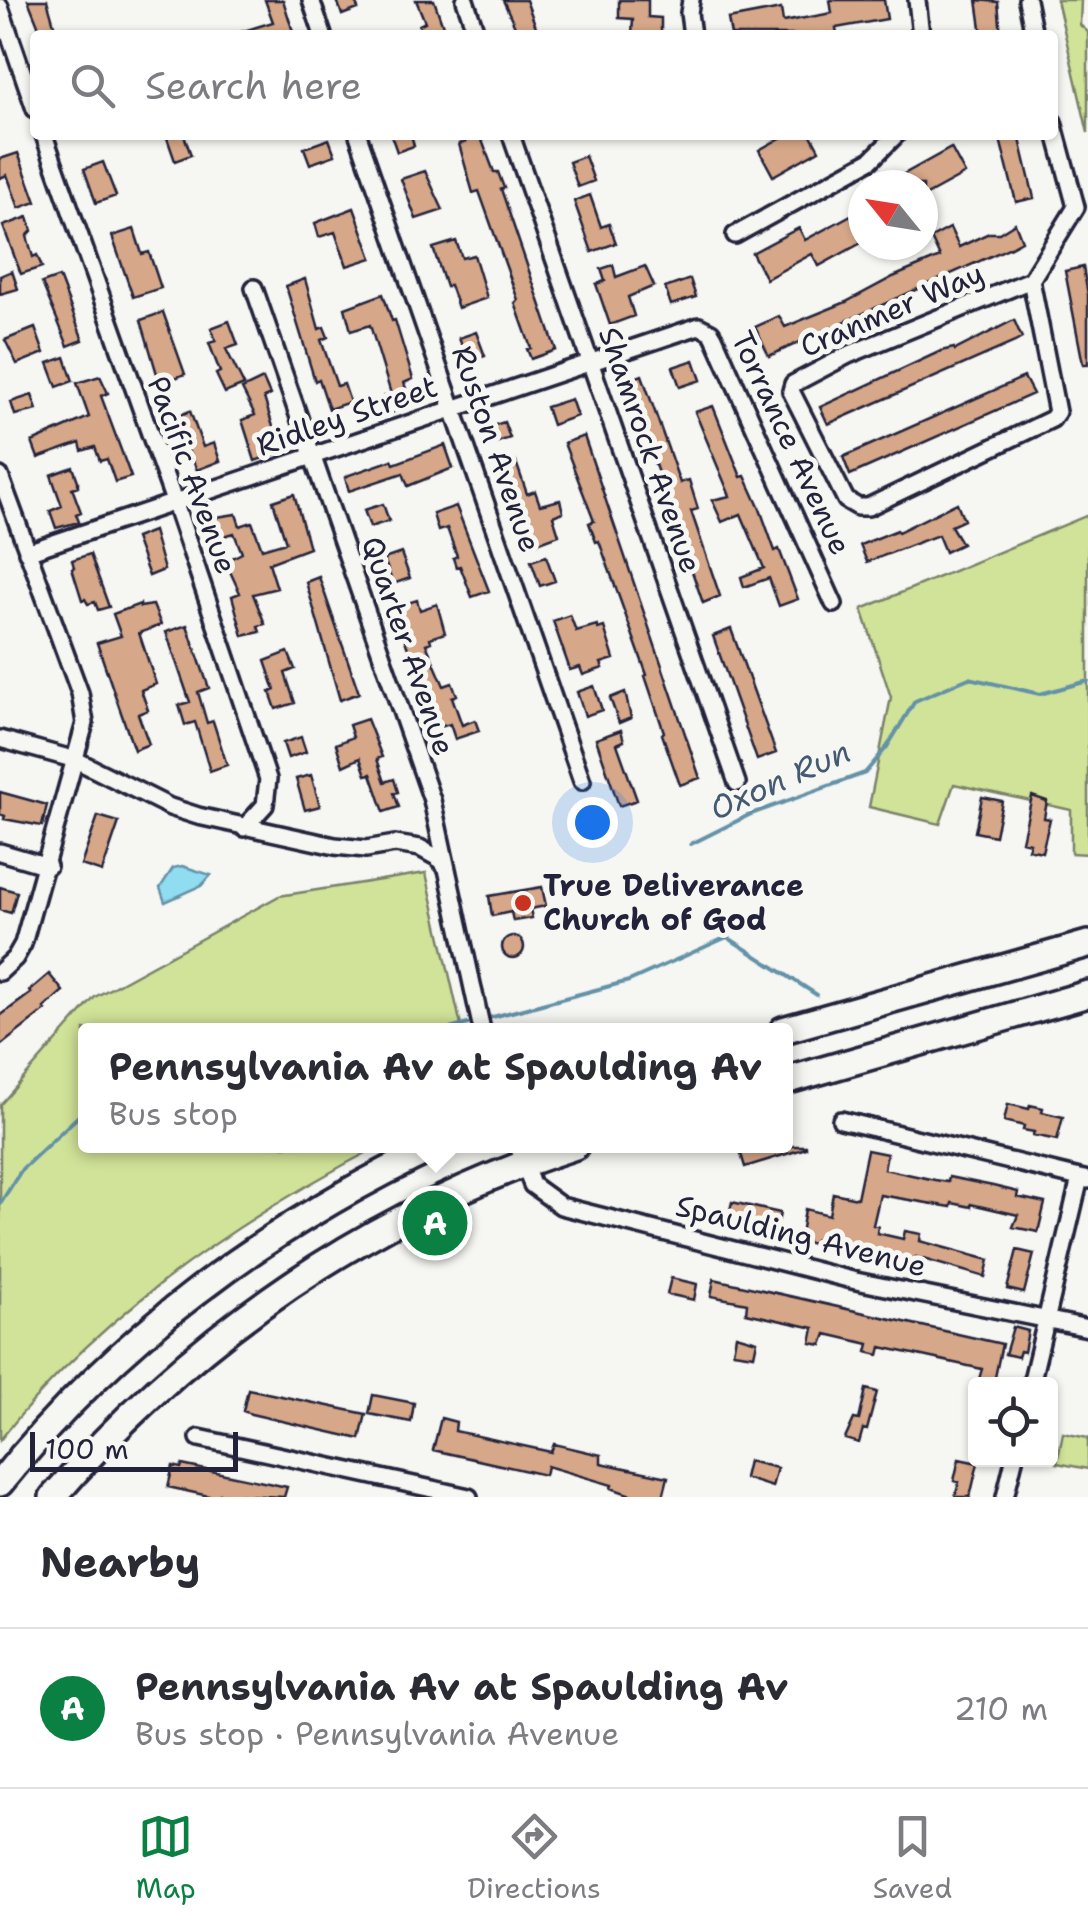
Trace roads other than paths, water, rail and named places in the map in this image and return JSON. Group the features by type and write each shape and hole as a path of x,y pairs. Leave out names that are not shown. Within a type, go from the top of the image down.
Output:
{"highway":[{"path":"793,1027 1088,944"},
{"path":"793,1080 1088,994"},
{"path":"0,1483 68,1406 144,1335 210,1281 288,1227 424,1153"},
{"path":"53,1497 137,1406 271,1298 380,1228 521,1154"}],"street":[{"path":"311,0 321,30"},
{"path":"465,0 475,30"},
{"path":"691,0 692,30"},
{"path":"916,0 920,30"},
{"path":"1027,0 1033,30"},
{"path":"0,8 30,95"},
{"path":"1031,280 1082,204 1058,136"},
{"name":"Pacific Avenue","path":"46,140 268,779 265,805 244,828"},
{"name":"Ruston Avenue","path":"360,140 582,781"},
{"name":"Shamrock Avenue","path":"513,140 737,783"},
{"path":"735,235 871,160 891,140"},
{"name":"Cranmer Way","path":"1031,280 1057,412 1052,419 868,507 843,498 791,391 794,382 848,355 1031,280"},
{"name":"Quarter Avenue","path":"254,288 414,742 448,872 480,1023"},
{"name":"Torrance Avenue","path":"683,330 700,326 711,332 834,604"},
{"name":"Ridley Street","path":"27,552 683,330"},
{"path":"0,476 84,704 84,734 24,944 0,972"},
{"path":"0,739 76,760 170,807 244,828 334,846 366,848 394,844 420,848 438,858 448,872"},
{"path":"0,852 48,866"},
{"path":"841,1120 1084,1179 1033,1377"},
{"name":"Spaulding Avenue","path":"521,1154 532,1185 562,1206 856,1281 1088,1328"},
{"path":"199,1438 469,1497"},
{"path":"1006,1497 1012,1467"}],"water":[{"path":"182,866 211,875 201,886 165,902 160,888 173,868"}],"waterway":[{"name":"Oxon Run","path":"691,844 751,814 865,773 887,747 915,701 969,678 1040,694 1088,681"},
{"name":"Oxon Run","path":"718,913 727,936"},
{"name":"Oxon Run","path":"489,1018 629,981 727,937 817,995"},
{"name":"Oxon Run","path":"0,1204 22,1169 78,1117"}],"place":[{"name":"True Deliverance Church of God","path":"523,903"},
{"name":"Pennsylvania Av at Spaulding Av","path":"435,1223"}]}
